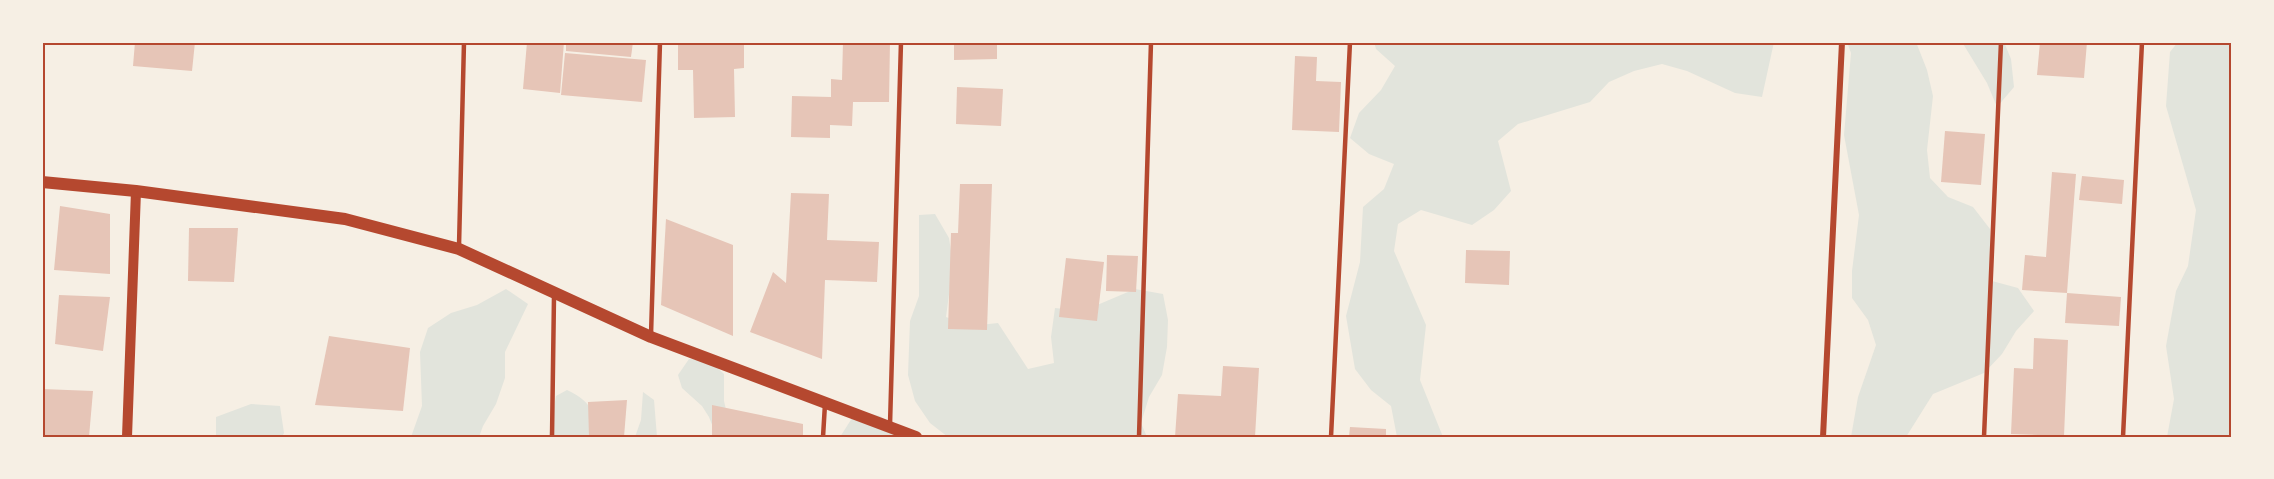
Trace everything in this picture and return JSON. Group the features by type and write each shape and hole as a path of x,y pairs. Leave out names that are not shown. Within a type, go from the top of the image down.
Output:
{"main road":[{"path":"42,182 136,191 345,219 459,249 651,337 890,425 916,437"}],"street":[{"path":"1823,437 1842,42"},
{"path":"127,437 136,191"}],"lane":[{"path":"459,249 464,42"},
{"path":"651,337 660,42"},
{"path":"890,425 901,42"},
{"path":"1139,437 1151,42"},
{"path":"1331,437 1350,42"},
{"path":"1984,437 2001,42"},
{"path":"2122,437 2142,42"},
{"path":"552,437 554,293"},
{"path":"824,437 825,402"}],"shaded area":[{"path":"1374,42 1774,42 1762,97 1735,93 1687,71 1662,64 1634,71 1609,82 1590,102 1518,124 1498,141 1511,191 1494,210 1472,225 1421,210 1398,224 1394,251 1426,325 1420,380 1443,437 1397,437 1391,406 1371,390 1355,369 1346,316 1360,262 1363,207 1384,189 1394,164 1369,154 1350,138 1359,113 1381,90 1395,66 1376,49"},
{"path":"1847,42 1916,42 1927,70 1933,96 1927,150 1930,178 1948,197 1973,207 1990,229 1992,281 2018,288 2034,311 2016,331 2002,354 1984,373 1933,394 1906,437 1851,437 1858,397 1876,345 1868,320 1852,298 1852,271 1859,215 1844,135 1851,53"},
{"path":"1962,42 2004,42 2011,59 2014,87 1997,107 1987,83"},
{"path":"2178,42 2232,42 2232,437 2167,437 2174,399 2166,346 2176,291 2188,266 2196,210 2166,106 2170,52"},
{"path":"935,214 949,238 953,264 946,317 971,326 998,323 1028,369 1054,363 1051,337 1055,308 1083,311 1135,289 1163,294 1168,320 1167,347 1162,375 1149,397 1141,423 1147,437 948,437 930,423 915,401 908,375 910,321 919,296 919,215"},
{"path":"506,289 528,304 505,352 505,378 496,404 479,437 411,437 422,406 420,352 428,328 451,313 477,305"},
{"path":"689,359 708,362 724,374 724,401 727,414 717,437 702,406 682,388 678,375"},
{"path":"567,390 576,394 587,404 601,437 549,437 556,396"},
{"path":"643,392 654,400 657,437 635,437 641,420"},
{"path":"251,404 280,406 284,433 282,437 216,437 216,417"},
{"path":"866,413 880,416 900,431 902,437 840,437 854,415"}],"building":[{"path":"135,42 195,42 192,71 133,66"},
{"path":"527,42 564,42 560,93 523,89"},
{"path":"566,42 633,42 631,57 566,51"},
{"path":"678,42 744,42 744,68 734,69 735,117 694,118 693,70 678,70"},
{"path":"843,42 890,42 889,102 853,102 852,126 830,125 830,138 791,137 792,96 831,97 831,79 842,80"},
{"path":"954,42 997,42 997,59 954,60"},
{"path":"2040,42 2087,42 2084,78 2037,75"},
{"path":"565,53 646,60 642,102 561,95"},
{"path":"1295,56 1317,57 1316,81 1341,82 1339,132 1292,130"},
{"path":"957,87 1003,89 1001,126 956,124"},
{"path":"1945,131 1985,134 1981,185 1941,182"},
{"path":"2052,172 2076,174 2067,293 2022,290 2025,255 2046,257"},
{"path":"2082,176 2124,180 2122,204 2079,200"},
{"path":"960,184 992,184 987,330 948,329 951,233 958,233"},
{"path":"791,193 829,194 827,240 879,242 877,282 825,280 822,359 750,332 773,272 786,283"},
{"path":"60,206 110,214 110,274 54,270"},
{"path":"666,219 733,245 733,336 661,305"},
{"path":"189,228 238,228 234,282 188,281"},
{"path":"1466,250 1510,251 1509,285 1465,283"},
{"path":"1107,255 1138,256 1136,292 1106,291"},
{"path":"1066,258 1104,262 1097,321 1059,317"},
{"path":"2067,293 2121,297 2119,326 2065,323"},
{"path":"59,295 110,297 103,351 55,344"},
{"path":"329,336 410,348 403,411 315,405"},
{"path":"2034,338 2068,340 2064,436 2011,434 2014,368 2033,369"},
{"path":"1223,366 1259,368 1255,437 1175,437 1178,394 1221,396"},
{"path":"42,389 93,391 89,437 42,437"},
{"path":"627,400 624,437 589,437 588,402"},
{"path":"712,405 803,424 803,437 712,437"},
{"path":"1350,427 1386,429 1386,437 1349,437"}]}
